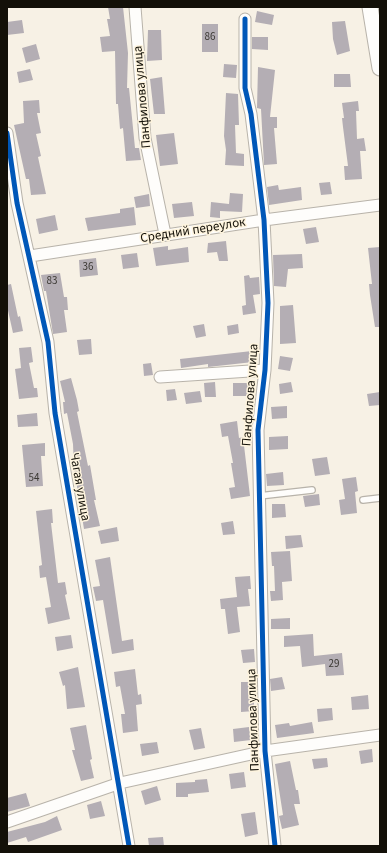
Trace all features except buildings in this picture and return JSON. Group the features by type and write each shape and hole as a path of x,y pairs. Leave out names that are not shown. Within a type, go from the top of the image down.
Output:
{"main road":[{"path":"370,7 380,68"}],"street":[{"name":"Панфилова улица","path":"135,7 145,138 165,234"},
{"name":"Панфилова улица","path":"245,19 244,88 251,114 264,220 268,303 265,370 258,430 265,751 275,846"},
{"name":"Чагая улица","path":"7,133 17,203 48,342 55,413 120,783 129,846"},
{"name":"Средний переулок","path":"30,256 165,234 380,205"},
{"path":"160,377 265,370"},
{"path":"7,822 120,783 265,751 380,735"}],"lane":[{"path":"259,496 312,490"},
{"path":"363,500 380,498"}],"cycle path":[{"path":"245,19 245,88 251,114 264,220 268,303 265,370 258,430 265,751 275,846"},
{"path":"7,133 17,203 48,342 55,413 129,846"}]}
